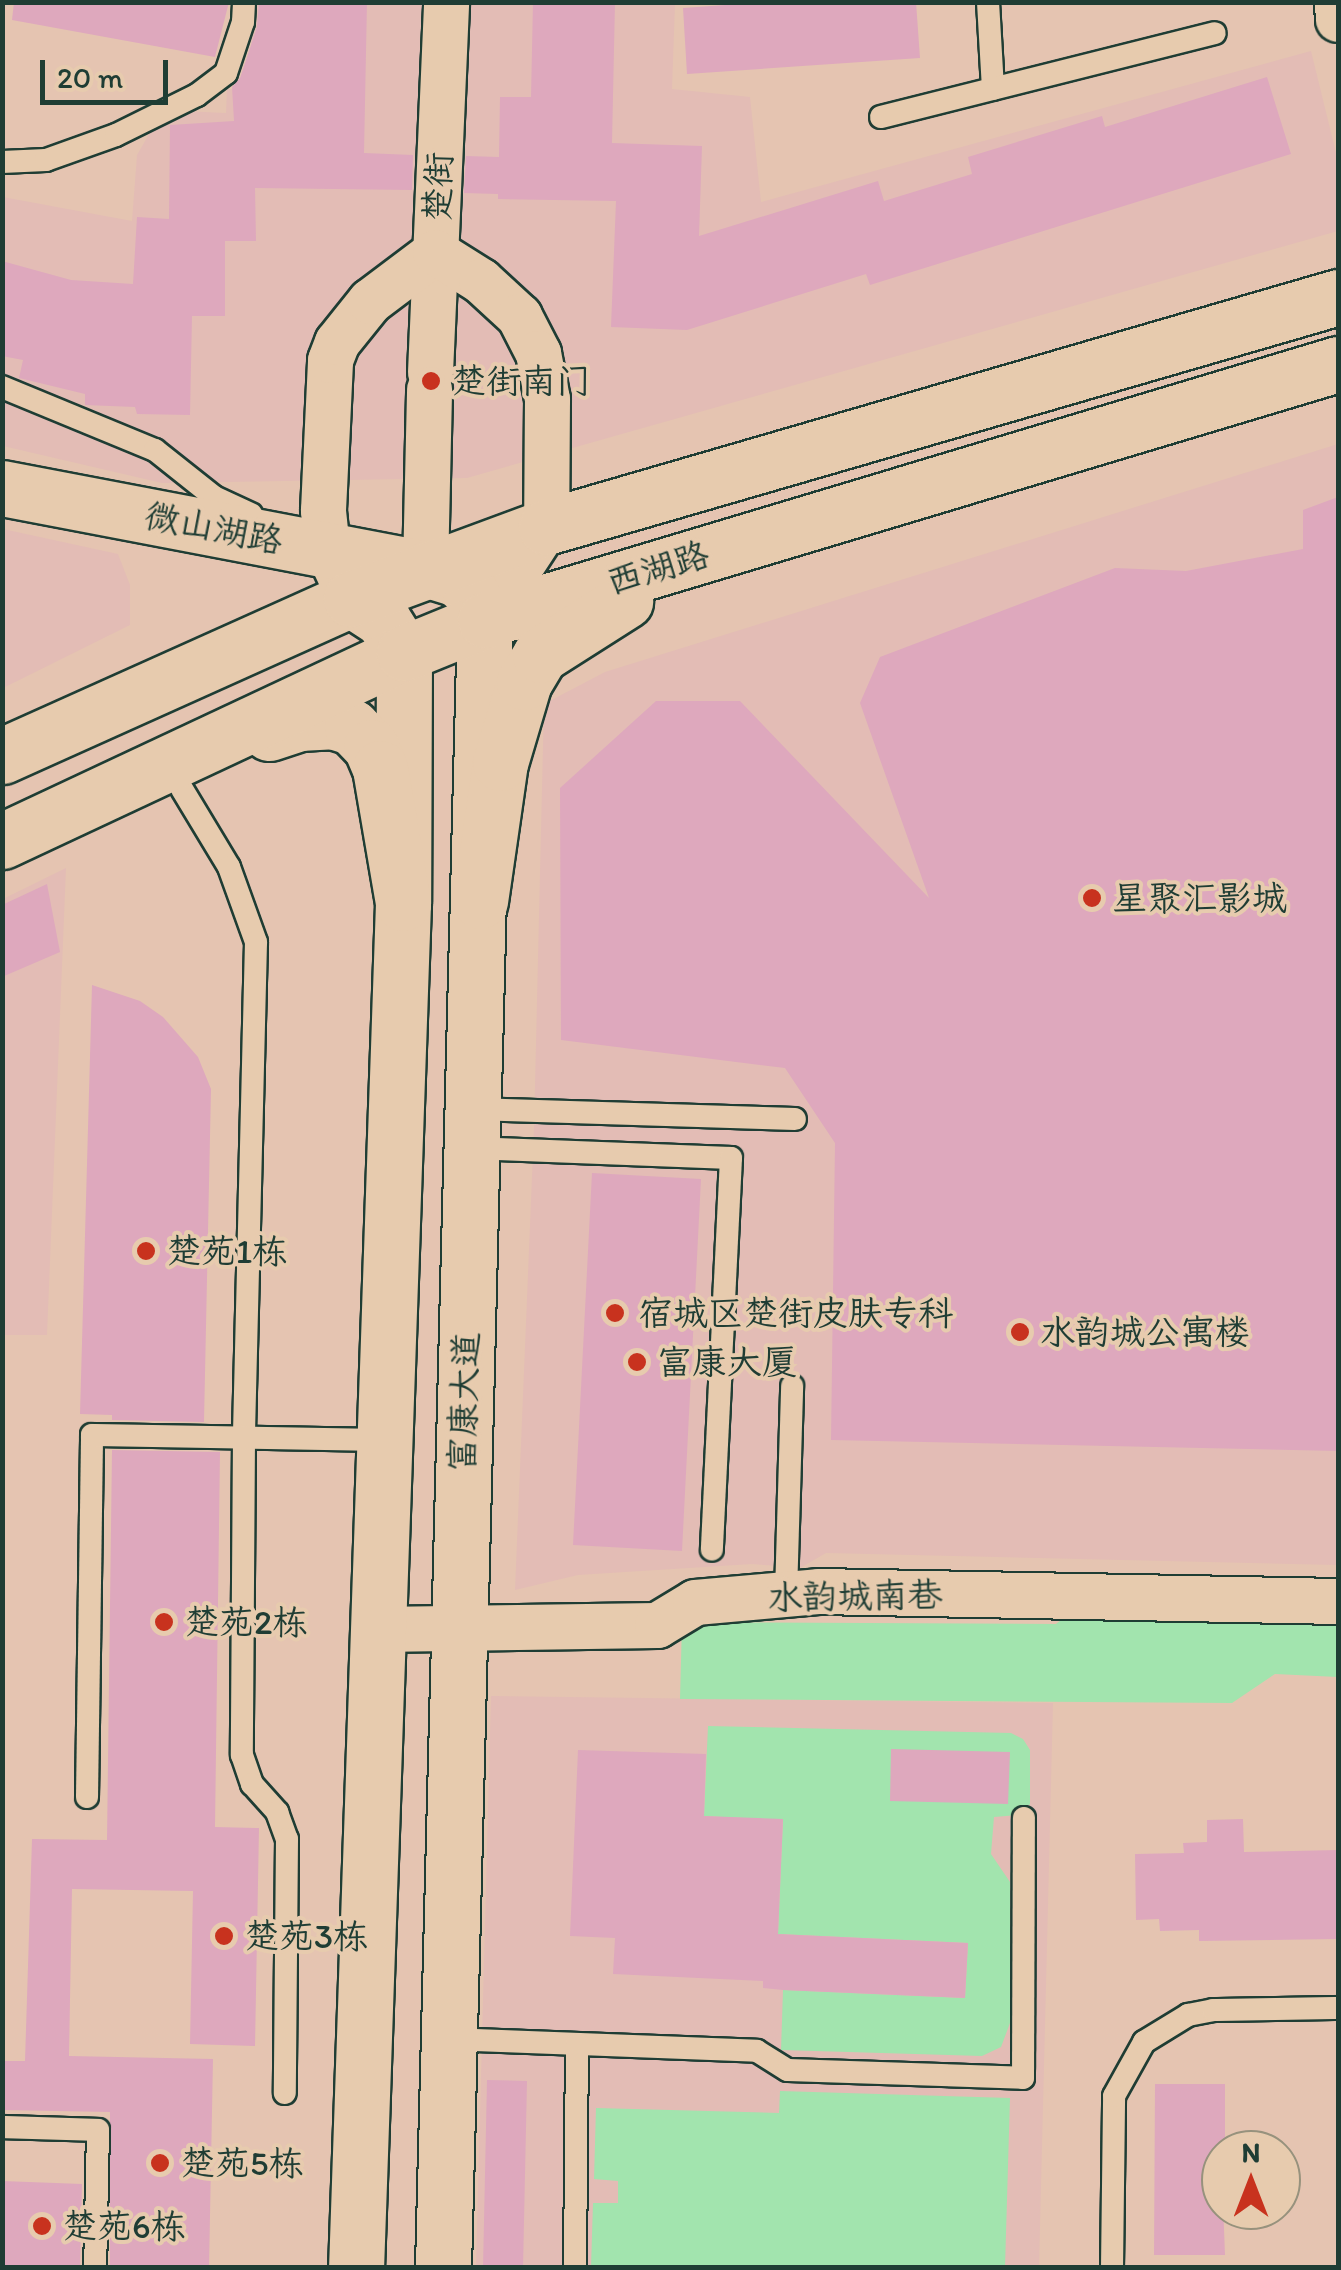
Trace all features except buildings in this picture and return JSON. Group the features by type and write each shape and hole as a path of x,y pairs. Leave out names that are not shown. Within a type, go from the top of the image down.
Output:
{"street":[{"name":"楚街","path":"425,568 446,2"},
{"path":"1337,2 1338,19"},
{"path":"356,2268 403,902 404,653 382,620 350,599 328,549 323,510 330,360 337,342 396,277 435,252 482,282 519,316 538,352 546,399 546,526 485,620 469,589 456,579 425,568"},
{"name":"西湖路","path":"2,756 350,599 546,526 1338,297"},
{"name":"西湖路","path":"2,841 404,653 485,620 1338,364"},
{"name":"微山湖路","path":"2,488 425,568"},
{"path":"480,901 510,717 540,654 604,610 747,542"},
{"name":"富康大道","path":"443,2268 456,1628 480,901 485,620"},
{"path":"111,790 299,723 332,721 352,727 371,747 380,768 403,902"},
{"name":"水韵城南巷","path":"378,1630 657,1625 695,1602 786,1594 1338,1601"}],"lane":[{"path":"2,162 46,160 116,135 196,95 226,73 243,22 244,2"},
{"path":"988,2 993,89"},
{"path":"881,116 1215,34"},
{"path":"2,387 155,450 214,498 328,549"},
{"path":"182,789 228,867 256,942 244,1438 242,1755 252,1784 277,1812 287,1839 285,2094"},
{"path":"472,1128 795,1119"},
{"path":"472,1128 731,1158 712,1550"},
{"path":"786,1594 792,1386"},
{"path":"87,1797 92,1435 385,1440"},
{"path":"449,2040 757,2051 788,2070 1023,2078 1024,1818"},
{"path":"1112,2268 1114,2096 1144,2042 1160,2028 1188,2014 1338,2008"},
{"path":"575,2268 577,2044"},
{"path":"2,2127 98,2130 95,2268"}],"shaded area":[{"path":"253,3 675,3 672,89 750,97 761,202 1311,51 1338,161 1338,231 467,478 162,483 3,446 3,197 132,221 137,155 156,122 181,111 226,113 227,89 249,89"},
{"path":"1338,444 1338,1565 826,1553 800,1568 752,1564 578,1575 515,1590 534,1128 544,704 605,672"},
{"path":"3,529 118,554 130,585 130,625 3,688"},
{"path":"66,868 47,1335 3,1335 3,899"},
{"path":"491,1696 1053,1703 1039,2267 476,2268"}],"green space":[{"path":"1076,1608 1338,1615 1338,1677 1275,1674 1232,1703 680,1699 682,1622 1056,1624"},
{"path":"708,1726 1011,1733 1023,1739 1030,1750 1030,1804 1018,1815 994,1817 991,1854 1010,1882 1010,2023 1001,2047 982,2056 781,2050 783,1990 965,1998 968,1943 778,1934 783,1820 704,1816"},
{"path":"780,2091 1010,2098 1005,2267 591,2267 593,2203 618,2203 618,2181 594,2179 596,2108 779,2113"}],"place":[{"name":"楚街南门","path":"431,381"},
{"name":"星聚汇影城","path":"1092,898"},
{"name":"楚苑1栋","path":"146,1251"},
{"name":"宿城区楚街皮肤专科","path":"615,1313"},
{"name":"水韵城公寓楼","path":"1020,1332"},
{"name":"富康大厦","path":"637,1362"},
{"name":"楚苑2栋","path":"164,1622"},
{"name":"楚苑3栋","path":"224,1936"},
{"name":"楚苑5栋","path":"160,2163"},
{"name":"楚苑6栋","path":"42,2226"}]}
